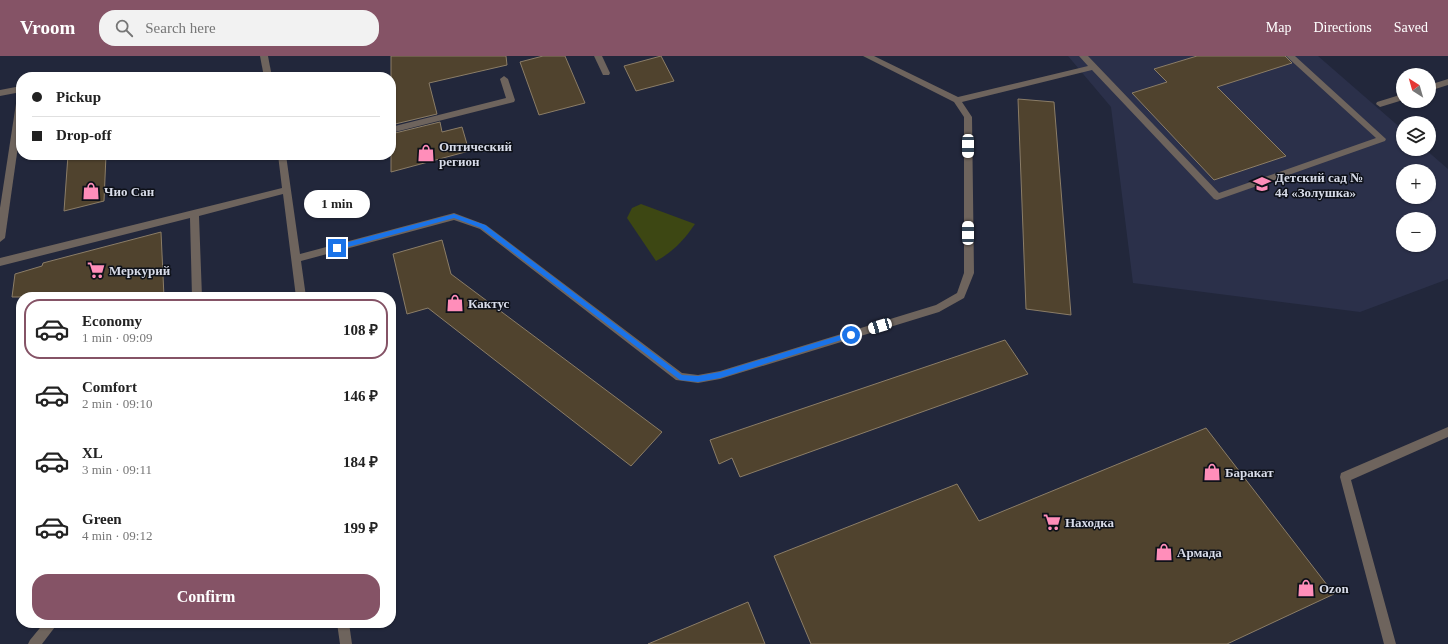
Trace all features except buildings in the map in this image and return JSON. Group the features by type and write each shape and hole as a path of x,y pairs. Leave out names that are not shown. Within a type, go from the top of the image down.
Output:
{"street":[{"path":"264,56 267,72"},
{"path":"598,56 606,72"},
{"path":"296,259 454,216 483,227 680,378 698,379 720,375 939,308 962,295 969,273 968,116 957,100 867,56"},
{"path":"1083,56 1217,197 1382,139 1290,56"},
{"path":"957,100 1093,67"},
{"path":"396,129 511,100 504,79"},
{"path":"1436,86 1448,82"},
{"path":"0,93 16,89"},
{"path":"1380,104 1396,98"},
{"path":"0,238 2,206 16,126"},
{"path":"284,160 300,292"},
{"path":"0,262 287,190"},
{"path":"194,213 197,292"},
{"path":"1390,644 1346,477 1448,432"},
{"path":"34,644 48,628"},
{"path":"344,628 346,644"}],"shaded area":[{"name":"Детский сад № 44 «Золушка»","path":"1068,56 1318,56 1396,124 1396,156 1433,156 1448,169 1448,279 1360,312 1133,283 1111,107"}],"green space":[{"path":"641,204 695,224 678,245 668,254 656,261 627,218 632,208"}],"place":[{"name":"Оптический регион","path":"426,153"},
{"name":"Детский сад № 44 «Золушка»","path":"1262,184"},
{"name":"Чио Сан","path":"91,191"},
{"name":"Меркурий","path":"96,270"},
{"name":"Кактус","path":"455,303"},
{"name":"Баракат","path":"1212,472"},
{"name":"Находка","path":"1052,522"},
{"name":"Армада","path":"1164,552"},
{"name":"Ozon","path":"1306,588"}],"route":[{"path":"337,248 454,216 483,227 680,378 698,379 720,375 851,335"}]}
